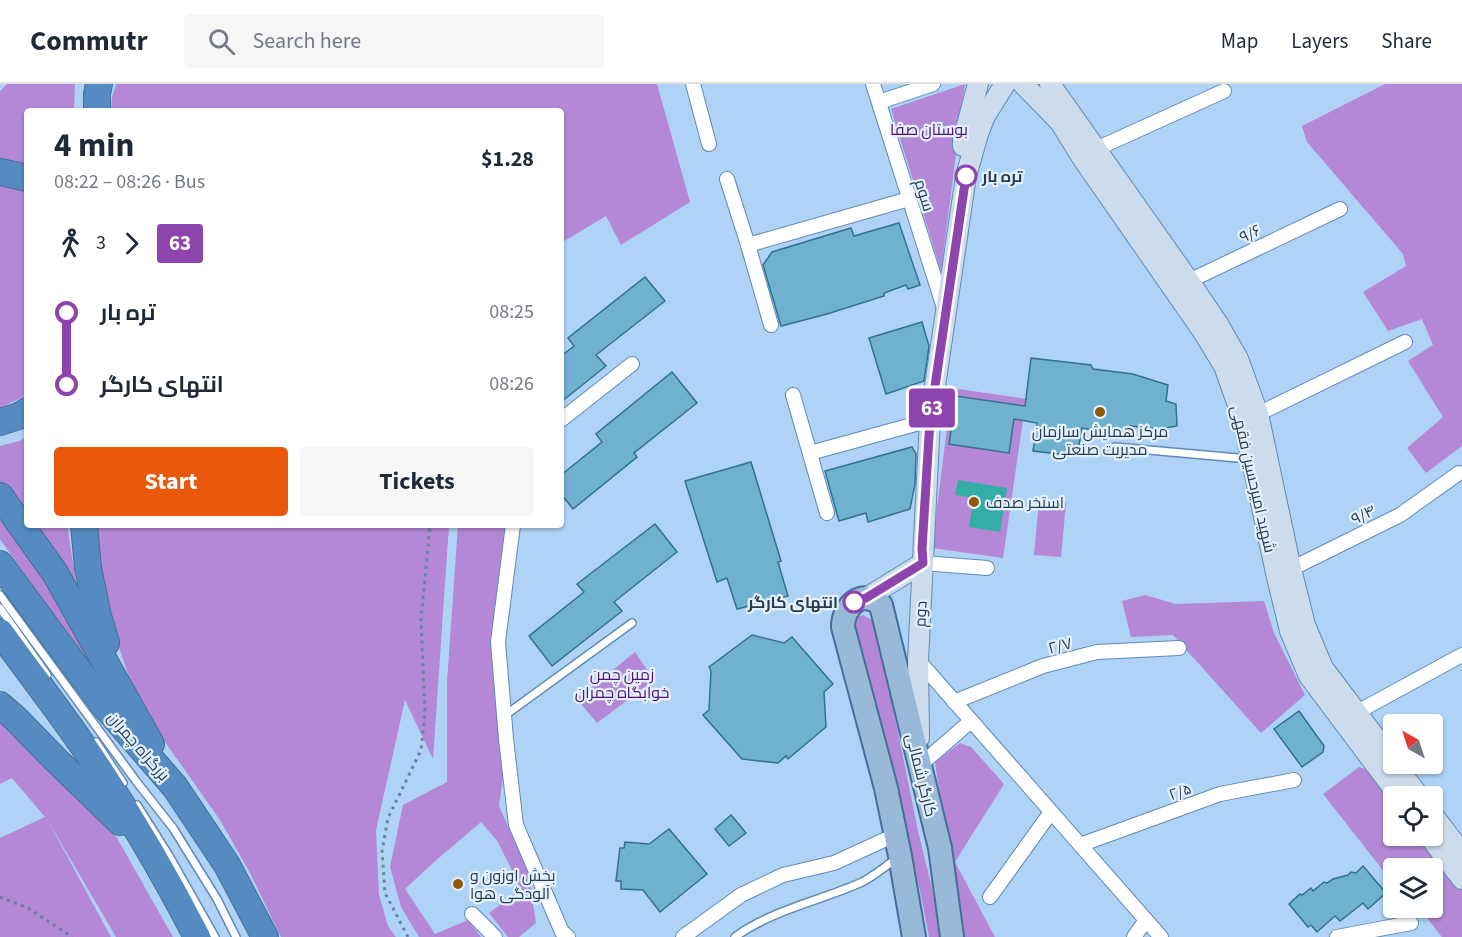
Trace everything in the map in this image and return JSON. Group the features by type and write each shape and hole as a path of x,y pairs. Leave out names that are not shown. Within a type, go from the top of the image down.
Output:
{"highway":[{"path":"97,108 99,84"},
{"path":"0,172 24,177"},
{"path":"0,422 24,413"},
{"path":"0,496 55,573 175,787"},
{"path":"84,528 88,568 98,616 127,700"},
{"name":"بزرگراه چمران","path":"0,564 104,705 175,787 227,865 265,937"},
{"path":"0,632 79,741 152,853 197,937"},
{"path":"0,660 152,853"},
{"path":"0,705 152,853"}],"main road":[{"name":"کارگر شمالی","path":"866,598 881,605 940,848 952,937"},
{"path":"866,598 854,602 846,611 843,627 886,788 914,937"}],"street":[{"path":"693,84 710,144"},
{"name":"سوم","path":"873,84 946,315"},
{"path":"879,102 933,84"},
{"name":"دوم","path":"966,176 963,140 978,84"},
{"name":"دوم","path":"919,766 918,660 930,420 966,176 985,116 1005,84"},
{"name":"شهید امیرحسین فقهی","path":"1023,84 1090,154"},
{"name":"شهید امیرحسین فقهی","path":"1050,84 1090,154 1182,286 1204,333 1251,416 1283,571 1290,631 1309,676 1383,752"},
{"path":"1090,154 1224,90"},
{"path":"726,179 771,325"},
{"path":"748,245 909,199"},
{"name":"۹/۶","path":"1182,286 1341,209"},
{"path":"1251,416 1406,342"},
{"path":"564,418 632,364"},
{"path":"793,395 827,513"},
{"name":"شهید امیرحسین فقهی","path":"1251,416 1251,459 1283,571"},
{"path":"810,453 930,420"},
{"name":"۹/۴","path":"1283,571 1400,515 1459,473"},
{"path":"513,528 498,642 516,825 561,935"},
{"path":"866,598 923,563 987,568"},
{"name":"۲/۷","path":"954,702 1043,666 1097,652 1179,648"},
{"path":"1349,717 1462,655"},
{"path":"918,660 1161,937"},
{"name":"شهید امیرحسین فقهی","path":"1349,717 1393,786"},
{"path":"919,766 971,721"},
{"name":"شهید امیرحسین فقهی","path":"1402,774 1411,786"},
{"name":"۲/۵","path":"1080,845 1220,794 1294,780"},
{"path":"990,897 1051,812"},
{"path":"1444,837 1462,853"},
{"path":"1444,837 1462,879"},
{"path":"683,937 741,895 783,875 898,846"},
{"path":"472,914 495,937"},
{"path":"1134,937 1146,920"},
{"path":"1338,937 1411,923"}],"lane":[{"path":"1115,447 1251,459"},
{"path":"0,595 173,828 217,899 236,937"},
{"path":"0,608 54,684"},
{"path":"504,716 632,623"},
{"path":"94,740 130,794"},
{"path":"135,803 168,854 216,937"},
{"path":"735,937 769,916 826,897 863,881 898,846"}],"path":[{"path":"408,937 385,893 382,851 388,818 421,750 425,713 421,620 430,528"},
{"path":"0,897 28,908 72,937"}],"green space":[{"path":"7,84 75,84 74,108 24,108 24,164 0,159 0,91"},
{"path":"116,84 657,84 690,202 621,245 606,216 564,241 564,108 111,108"},
{"name":"بوستان صفا","path":"965,84 941,271 891,109"},
{"path":"1385,84 1462,84 1462,446 1426,473 1407,448 1443,417 1408,361 1433,345 1422,319 1388,331 1363,292 1406,266 1403,254 1307,142 1302,126"},
{"path":"0,181 24,186 24,396 0,408"},
{"name":"استخر صدف","path":"952,388 1026,399 1003,558 932,548"},
{"path":"24,438 24,528 68,528 78,594 117,706 0,539 0,446"},
{"path":"1039,501 1066,503 1061,557 1034,555"},
{"path":"92,528 449,528 433,759 405,700 376,830 379,895 388,926 396,937 281,937 250,873 220,820 151,722 133,688 103,602"},
{"path":"458,528 508,528 494,609 495,683 504,769 499,806 528,871 536,923 519,937 508,937 489,913 521,889 498,842 481,822 405,889 435,934 468,920 481,937 419,937 401,907 390,867 403,805 447,782 447,682"},
{"path":"1145,595 1176,604 1264,601 1274,633 1305,695 1261,733 1173,635 1131,637 1122,601"},
{"path":"863,615 872,620 877,628 918,831 932,888 940,937 929,937 903,818 849,623 853,617"},
{"name":"زمین چمن خوابگاه چمران","path":"635,652 654,680 597,723 577,699"},
{"path":"0,720 18,734 117,838 173,937 116,937 48,821 111,937 0,937 0,838 45,817 12,778 0,784"},
{"path":"960,743 971,747 1004,784 955,862 995,937 960,937 935,762"},
{"path":"1359,767 1371,771 1383,787 1383,846 1429,846 1438,858 1383,858 1383,870 1323,794"},
{"path":"1443,864 1462,889 1462,937 1442,937 1427,918 1443,918"}],"shaded area":[{"path":"958,480 1007,488 1000,532 969,527 974,498 955,495"}],"building":[{"path":"899,223 920,285 908,289 906,285 884,293 884,296 781,326 763,265 772,252 851,228 854,236"},
{"path":"645,277 665,301 596,355 606,366 564,400 564,354 574,346 568,338"},
{"path":"922,322 929,346 924,381 886,394 869,338"},
{"name":"مرکز همایش سازمان مدیریت صنعتی","path":"1031,358 1091,365 1093,369 1133,374 1168,385 1166,401 1176,404 1177,426 1160,429 1130,426 1119,434 1082,428 1077,456 1033,451 1037,423 1014,419 1009,453 949,444 956,396 1025,406"},
{"path":"672,372 697,403 634,453 637,457 573,509 564,498 564,473 602,442 596,434"},
{"path":"912,447 916,454 915,484 910,509 868,522 866,513 839,521 825,471"},
{"path":"751,462 781,561 778,562 788,596 737,609 727,578 717,582 685,481"},
{"path":"655,524 677,552 614,602 622,611 552,666 529,636 584,592 577,584"},
{"path":"752,635 784,643 792,637 833,684 824,692 826,727 788,759 786,756 778,763 742,759 703,715 709,710 711,671 709,667"},
{"path":"1299,711 1324,746 1323,752 1302,767 1274,729"},
{"path":"731,815 746,833 729,846 715,829"},
{"path":"669,829 707,874 660,912 643,890 621,889 621,881 616,881 620,848 624,848 625,842 649,844"},
{"path":"1363,866 1383,889 1383,896 1368,909 1363,903 1340,921 1335,916 1317,932 1311,925 1308,927 1289,904 1311,888 1313,891 1324,882 1327,883 1351,872 1356,873"}],"bus line":[{"name":"63","path":"854,602 866,598 923,563 930,420 966,176"}],"place":[{"name":"تره بار","path":"966,176"},
{"name":"مرکز همایش سازمان مدیریت صنعتی","path":"1100,412"},
{"name":"استخر صدف","path":"974,502"},
{"name":"انتهای کارگر","path":"854,602"},
{"name":"بخش اوزون و آلودگی هوا","path":"458,884"}]}
